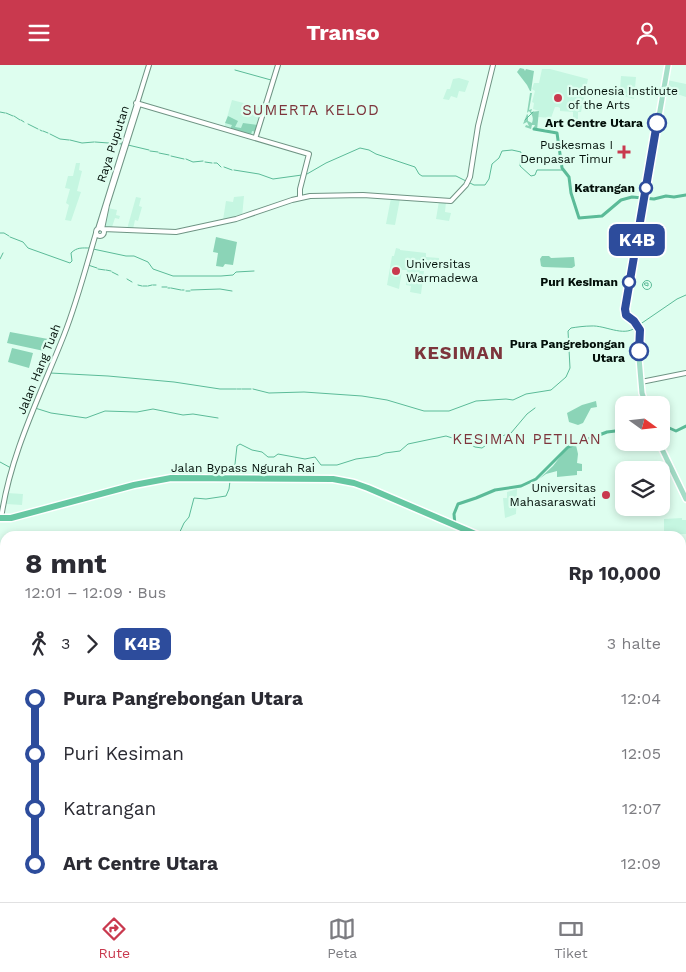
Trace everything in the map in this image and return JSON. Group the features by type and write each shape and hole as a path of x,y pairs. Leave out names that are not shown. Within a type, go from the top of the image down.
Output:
{"highway":[{"name":"Jalan Bypass Ngurah Rai","path":"2,519 148,484 178,480 333,479 354,483 467,531"},
{"name":"Jalan Bypass Ngurah Rai","path":"459,528 465,531"}],"main road":[{"name":"Raya Puputan","path":"101,232 149,65"},
{"path":"255,138 278,65"},
{"path":"138,105 309,155 300,197 315,195 364,195 437,200 452,199 468,182 478,126 493,65"},
{"path":"643,396 638,345 641,332 638,326 627,317 625,310 668,65"},
{"name":"Jalan Hang Tuah","path":"2,519 8,481 21,441 70,321 94,243 101,232 110,229 176,232 236,219 300,197"},
{"path":"641,382 686,373"},
{"path":"663,451 686,499"}],"shaded area":[{"path":"520,68 525,71 526,69 534,71 531,91 517,72"},
{"name":"Indonesia Institute of the Arts","path":"542,69 550,69 588,79 581,112 578,112 578,122 573,122 573,112 560,111 558,107 555,107 551,118 538,117 539,111 533,109 534,103 532,102 535,91 532,89 534,83 539,83"},
{"path":"621,76 636,77 634,99 617,94 617,90 620,90"},
{"path":"459,78 469,81 465,92 459,91 457,98 451,96 449,100 443,99 447,89 450,89 453,79"},
{"path":"667,80 686,84 686,97 674,93 673,96 665,94"},
{"path":"530,93 532,93 529,110 532,109 531,112 539,111 537,130 533,129 535,125 532,125 531,129 525,127 526,125 529,126 527,122 523,124 527,114 528,121 532,123 533,121 529,111 527,113"},
{"path":"232,100 263,108 253,136 224,128"},
{"path":"228,116 238,121 235,127 241,128 243,123 258,125 256,132 252,131 251,135 230,129 232,125 225,123"},
{"path":"76,163 80,163 79,170 82,171 77,191 81,192 71,221 65,220 69,205 66,203 70,189 65,188 68,176 73,176"},
{"path":"244,196 242,217 223,220 226,201 233,202 234,197"},
{"path":"136,197 141,198 139,206 142,207 138,221 135,220 133,229 127,229"},
{"path":"391,198 400,199 395,225 386,224"},
{"path":"439,201 446,202 445,212 451,213 449,221 436,219"},
{"path":"108,208 117,210 116,215 120,216 119,219 115,218 112,227 105,228 104,224"},
{"path":"216,237 237,242 233,265 216,266 218,253 213,252"},
{"name":"Universitas Warmadewa","path":"396,248 426,253 426,257 439,258 439,262 442,262 442,265 420,264 420,271 424,271 421,294 410,292 411,286 406,285 407,270 402,270 399,289 387,285 392,256 394,256"},
{"path":"542,256 549,256 551,258 574,257 575,266 572,268 543,267 541,266 540,259"},
{"path":"10,332 49,339 44,351 7,343"},
{"path":"12,348 33,353 29,368 8,362"},
{"path":"596,401 597,407 591,408 583,423 578,425 569,422 567,413 582,405"},
{"path":"576,445 577,463 582,464 582,471 577,471 577,475 557,477 557,471 546,474 539,479 553,466 566,449"},
{"path":"517,489 516,514 505,518 503,498 507,498 507,492"},
{"path":"7,493 23,494 22,505 6,504"},
{"path":"682,518 682,520 686,520 686,531 664,531 664,519"}],"waterway":[{"path":"235,70 272,79"},
{"path":"0,112 5,113"},
{"path":"525,120 533,112"},
{"path":"6,113 13,116"},
{"path":"14,116 20,120"},
{"path":"28,124 38,129"},
{"path":"534,129 557,133 562,168 569,177 571,193 579,218 602,216 621,200 632,197 654,199 686,195"},
{"path":"43,131 48,133"},
{"path":"50,134 60,139 69,140"},
{"path":"70,140 82,143 94,142"},
{"path":"95,142 122,144"},
{"path":"128,145 149,150"},
{"path":"307,174 326,163 360,148 415,167 422,176 456,176 474,185 485,185 489,179 492,164 499,158 502,151 512,150 521,152 520,166 531,176 535,175 537,170 564,170"},
{"path":"150,151 158,152"},
{"path":"159,153 169,155"},
{"path":"171,156 184,159"},
{"path":"186,159 193,162 203,161"},
{"path":"205,162 212,163"},
{"path":"214,163 221,167"},
{"path":"224,167 232,170"},
{"path":"234,170 259,174 273,179 302,175"},
{"path":"0,233 9,236"},
{"path":"10,237 23,242 28,248 70,263 73,251 80,248 90,248"},
{"path":"93,249 134,256 148,262 153,269 173,276 221,276 233,275 236,272 254,271"},
{"path":"0,259 3,253"},
{"path":"88,265 97,268"},
{"path":"98,269 105,270"},
{"path":"106,270 111,271"},
{"path":"112,272 118,275"},
{"path":"127,279 132,282"},
{"path":"647,281 651,285 647,289 643,285 647,281"},
{"path":"645,283 648,283 648,286 645,285 645,283"},
{"path":"138,285 142,286"},
{"path":"148,286 152,285"},
{"path":"162,287 167,287"},
{"path":"171,288 181,290"},
{"path":"191,290 220,289 232,291"},
{"path":"639,325 686,295"},
{"path":"253,389 269,393 304,392 362,396 387,400 424,411 449,411 476,401 513,400 526,394 551,390 566,377 570,368 568,331 571,328 596,326 619,331 635,328"},
{"path":"50,373 108,376 174,382 220,389 236,389"},
{"path":"242,389 251,389"},
{"path":"35,408 51,413 86,418 105,411 137,412 153,409 183,415 193,414 218,418"},
{"path":"230,477 235,464 237,446 240,444 252,450 262,452 268,457 274,457 278,454 305,459 315,457 321,465 337,465 356,459 400,451 408,444 446,436 482,448 496,438 511,433 527,414 535,408"},
{"path":"670,428 676,431 686,426"},
{"path":"455,525 454,514 458,504 495,490 521,486 536,479 568,447 607,432 615,431"},
{"path":"0,462 11,468"},
{"path":"180,531 189,517 194,498 206,499 226,496 230,481"}],"bus line":[{"name":"K4B","path":"639,351 638,345 641,333 634,321 627,317 625,309 657,123"}],"place":[{"name":"Indonesia Institute of the Arts","path":"558,98"},
{"name":"Art Centre Utara","path":"657,123"},
{"name":"Puskesmas I Denpasar Timur","path":"624,152"},
{"name":"Katrangan","path":"646,188"},
{"name":"Universitas Warmadewa","path":"396,271"},
{"name":"Puri Kesiman","path":"629,282"},
{"name":"Pura Pangrebongan Utara","path":"639,351"},
{"name":"Universitas Mahasaraswati","path":"606,495"}],"district":[{"name":"SUMERTA KELOD","path":"311,110"},
{"name":"KESIMAN","path":"459,352"},
{"name":"KESIMAN PETILAN","path":"527,439"}]}
